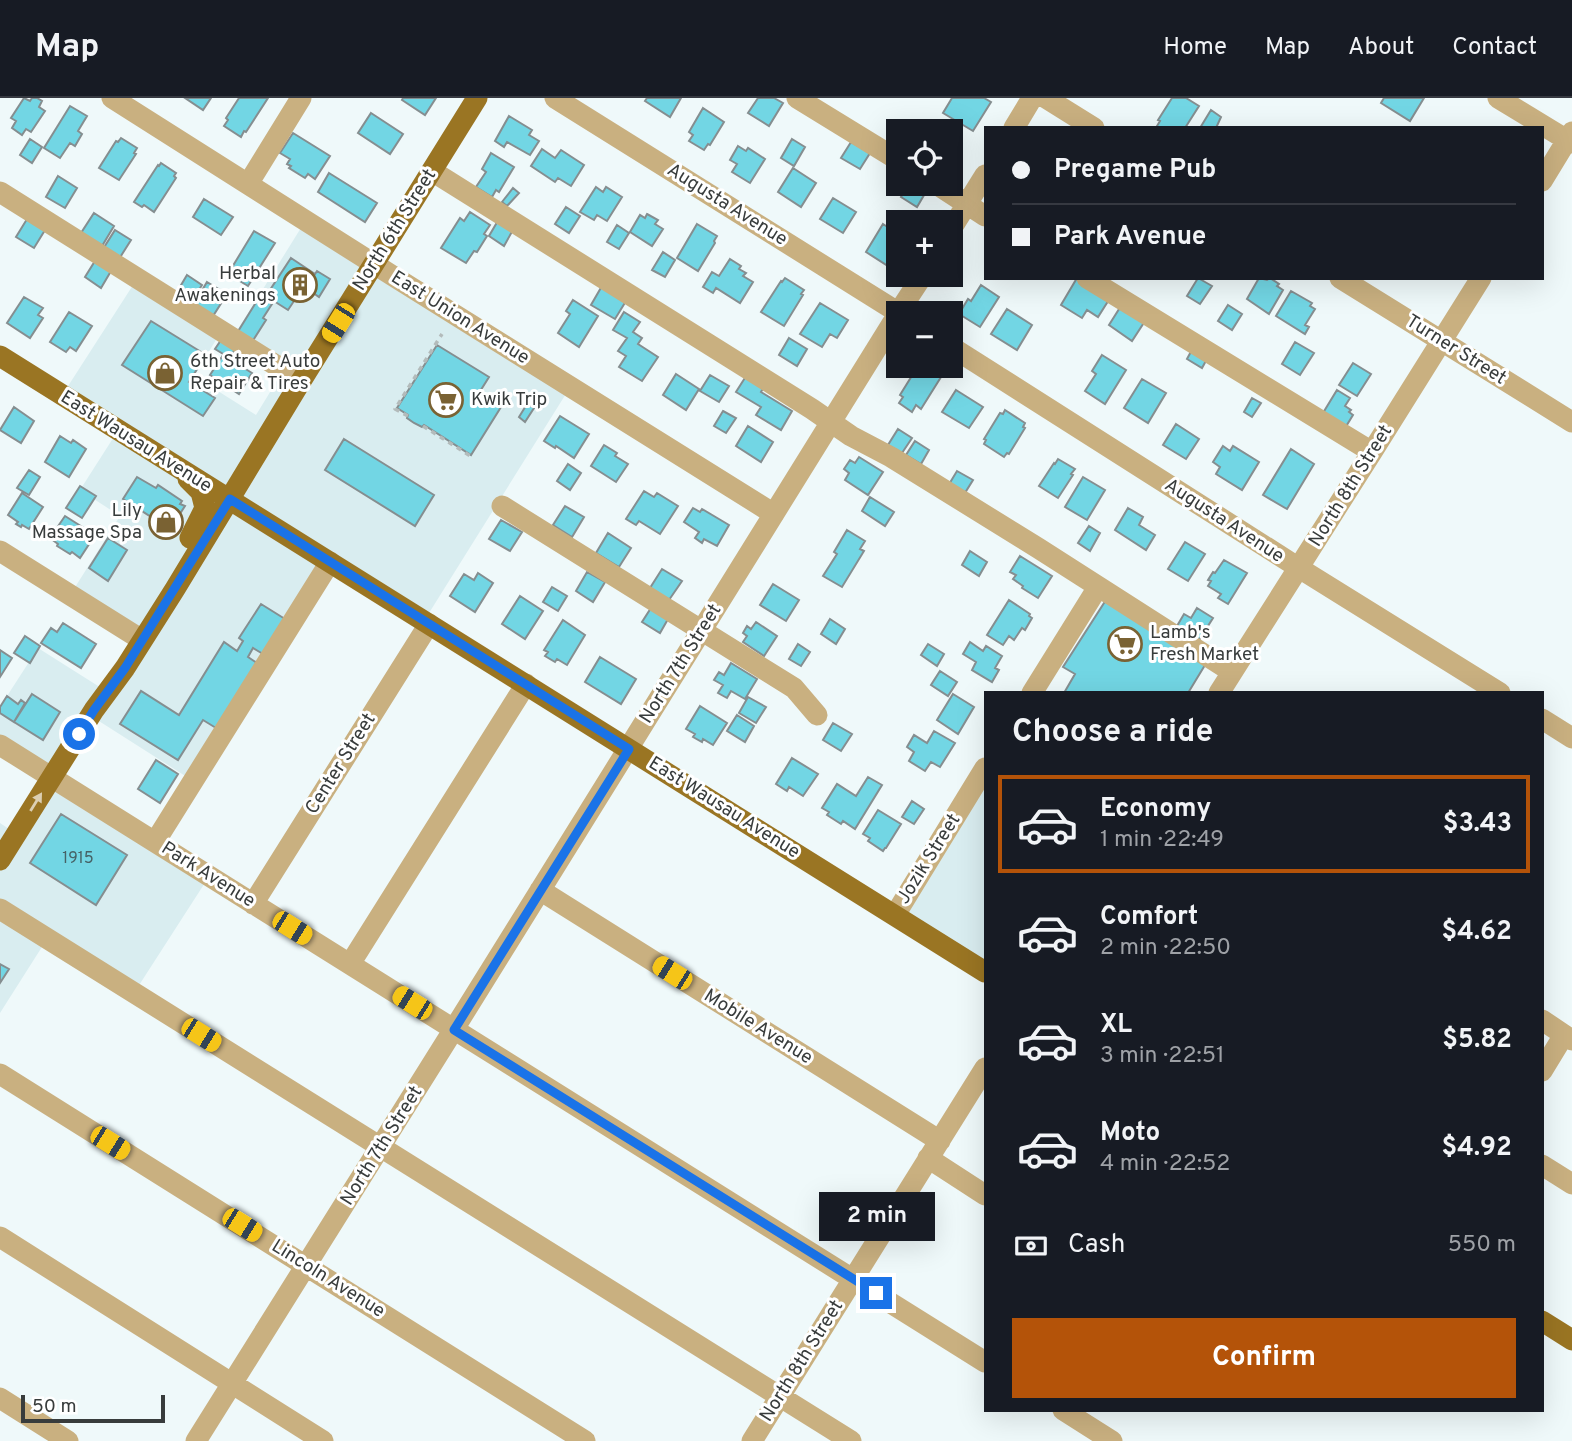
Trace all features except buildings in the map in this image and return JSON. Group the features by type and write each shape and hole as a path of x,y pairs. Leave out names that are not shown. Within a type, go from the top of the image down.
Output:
{"main road":[{"name":"North 6th Street","path":"0,860 94,710 125,668 477,98"},
{"name":"East Wausau Avenue","path":"0,356 984,971"},
{"path":"0,362 40,381"},
{"path":"142,446 198,488 204,498 205,508 199,524 148,610 142,640"},
{"path":"1544,1322 1572,1340"}],"street":[{"path":"248,184 301,98"},
{"name":"Augusta Avenue","path":"555,98 886,305"},
{"path":"797,98 886,153"},
{"path":"1015,126 1032,98"},
{"path":"1046,98 1091,126"},
{"path":"1498,98 1570,138 1544,178"},
{"name":"East Union Avenue","path":"120,100 374,264 774,514"},
{"path":"432,171 851,436 891,457 1038,548 1232,672"},
{"path":"963,211 984,177"},
{"path":"0,192 301,381"},
{"path":"954,196 984,215"},
{"path":"1090,280 1373,452"},
{"name":"Turner Street","path":"1343,280 1572,422"},
{"name":"North 8th Street","path":"1220,691 1479,280"},
{"name":"North 7th Street","path":"196,1441 886,334"},
{"name":"Augusta Avenue","path":"963,354 1497,691"},
{"path":"502,506 794,688 817,715"},
{"path":"0,551 142,640"},
{"path":"155,842 330,562"},
{"path":"1033,691 1098,587"},
{"name":"Center Street","path":"253,904 429,624"},
{"path":"350,964 526,684"},
{"path":"1544,720 1572,737"},
{"name":"Park Avenue","path":"0,745 984,1361"},
{"name":"Jozik Street","path":"895,915 984,770"},
{"name":"Mobile Avenue","path":"540,890 934,1150 984,1194"},
{"path":"0,909 851,1441"},
{"path":"1544,1021 1568,1037 1544,1068"},
{"name":"North 8th Street","path":"752,1441 984,1070"},
{"name":"Lincoln Avenue","path":"0,1074 585,1441"},
{"path":"1544,1166 1572,1184"},
{"path":"0,1237 323,1441"},
{"path":"0,1398 68,1441"},
{"path":"1066,1412 1112,1441"}],"path":[{"path":"408,416 395,409 442,334"},
{"path":"423,426 472,457"}],"shaded area":[{"path":"304,223 569,389 424,621 329,563 190,779 91,716 53,775 210,875 134,993 47,939 0,1013 0,823 15,833 52,775 0,741 0,707 38,648 106,691 141,638 72,592 120,516 80,490 117,432 61,397 135,282 219,335 194,376 256,415 286,366 235,334"},
{"path":"984,768 984,969 894,913"}],"place":[{"name":"Herbal Awakenings","path":"300,285"},
{"name":"6th Street Auto Repair & Tires","path":"165,373"},
{"name":"Kwik Trip","path":"446,400"},
{"name":"Lily Massage Spa","path":"166,522"},
{"name":"Lamb's Fresh Market","path":"1125,644"}],"route":[{"path":"79,734 125,668 230,499 629,749 454,1030 876,1293"}]}
